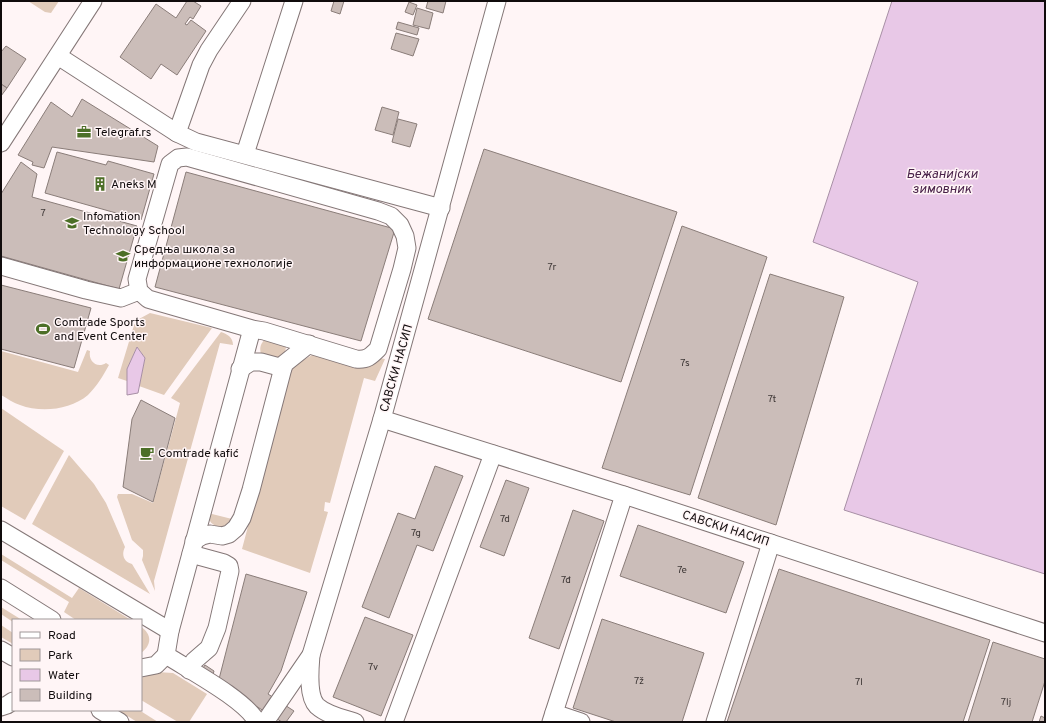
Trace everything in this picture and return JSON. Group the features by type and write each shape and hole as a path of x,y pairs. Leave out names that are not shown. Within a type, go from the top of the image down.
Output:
{"street":[{"path":"1,143 93,1"},
{"path":"177,133 202,65 242,1"},
{"path":"245,154 294,1"},
{"name":"САВСКИ НАСИП","path":"265,722 311,655 382,419 497,1"},
{"path":"58,56 177,133 196,142 441,208"},
{"path":"187,157 378,211 391,216 400,225 405,236 407,248 402,269 378,349 372,356 364,360 356,359 264,331 148,299 139,291 137,279 170,164 178,158 187,157"},
{"path":"1,266 86,290 121,298 139,291"},
{"path":"142,668 156,665 166,655 170,631 252,328"},
{"path":"192,548 202,536 210,534 222,536 229,534 242,518 284,364 309,344"},
{"path":"240,369 251,362 261,362 283,368"},
{"name":"САВСКИ НАСИП","path":"382,419 624,495 1045,633"},
{"path":"394,722 493,454"},
{"path":"581,722 553,718 624,495"},
{"path":"1,530 170,631"},
{"path":"715,722 771,543"},
{"path":"189,670 194,661 209,648 216,628 230,571 229,566 192,548"},
{"path":"1,588 50,619"},
{"path":"1,650 12,656"},
{"path":"166,655 237,700 254,715 257,722"},
{"path":"311,655 310,689 316,705 328,713 355,722"},
{"path":"1,707 12,701"},
{"path":"102,711 120,722"}],"green space":[{"path":"28,1 59,1 51,13 45,12"},
{"path":"150,313 212,328 164,395 139,386 145,358 137,347 127,369 127,381 118,378 134,325 139,319"},
{"path":"221,332 231,338 233,345 220,343 154,581 155,591 142,560 143,550 132,540 117,497 118,494 132,494 153,503 180,403 171,398"},
{"path":"266,338 286,345 286,349 280,358 278,359 261,354 261,345"},
{"path":"87,350 90,351 90,358 94,363 103,365 106,363 109,365 94,388 81,400 55,409 37,409 17,404 1,395 1,351 78,372"},
{"path":"312,355 319,355 359,367 371,366 379,358 385,359 375,381 364,378 330,503 325,502 324,511 328,512 310,573 242,549 290,368"},
{"path":"1,408 64,451 25,520 1,506"},
{"path":"69,455 94,484 106,503 125,547 123,553 124,558 127,562 132,564 150,594 32,524"},
{"path":"208,513 232,519 228,524 220,528 211,522"},
{"path":"1,554 72,598 79,588 129,619 74,619 64,612 69,602 1,560"},
{"path":"1,607 20,619 12,619 12,621 1,614"},
{"path":"1,625 12,632 12,643 1,637"},
{"path":"142,628 149,636 149,643 142,652"},
{"path":"157,672 173,673 207,694 189,722 178,722 142,701 142,678"},
{"path":"120,711 141,711 158,722 137,722"}],"water":[{"name":"Бежанијски зимовник","path":"892,1 1045,1 1045,574 844,510 918,282 813,242"},
{"path":"137,347 145,358 138,393 127,395 127,369"}],"building":[{"path":"187,1 193,1 201,6 193,19 190,17 185,24 187,25 191,20 206,31 177,75 161,64 151,79 120,57 156,4 176,18"},
{"path":"334,1 344,1 340,14 331,11"},
{"path":"428,1 446,1 443,13 426,8"},
{"path":"409,2 417,5 413,15 405,12"},
{"path":"417,8 433,13 429,29 413,25"},
{"path":"398,22 419,28 417,35 396,29"},
{"path":"396,33 419,39 413,56 391,49"},
{"path":"6,46 26,59 7,88 1,84 1,52"},
{"path":"1,84 7,88 1,96"},
{"name":"Telegraf.rs","path":"82,99 158,146 154,162 52,147 44,168 32,165 33,162 18,155 51,102 72,117"},
{"path":"382,107 399,112 393,135 375,130"},
{"path":"398,119 417,124 410,147 392,142"},
{"path":"484,149 677,212 621,382 428,319"},
{"name":"Aneks M","path":"57,152 106,165 108,161 154,174 141,220 45,193"},
{"path":"21,162 37,174 32,197 137,226 119,289 1,256 1,194"},
{"path":"186,172 395,229 361,341 155,287"},
{"path":"682,226 767,257 690,495 602,468"},
{"path":"770,274 844,297 776,525 698,498"},
{"name":"Comtrade Sports and Event Center","path":"1,285 91,308 74,368 1,349"},
{"name":"Comtrade kafić","path":"141,400 175,418 153,502 123,487 132,419"},
{"path":"435,466 463,476 433,551 417,545 389,618 362,607 398,513 415,519"},
{"path":"506,480 529,488 504,556 480,547"},
{"path":"573,510 604,521 559,649 529,638"},
{"path":"638,525 744,562 726,613 620,576"},
{"path":"779,569 990,640 963,722 727,722"},
{"path":"246,574 307,592 281,671 268,694 294,711 286,722 282,722 218,683"},
{"path":"365,617 413,635 381,716 333,697"},
{"path":"602,619 704,653 682,722 616,722 573,708"},
{"path":"993,642 1045,659 1045,681 1032,722 968,722"},
{"path":"205,665 214,671 212,678 201,671"},
{"path":"1041,716 1045,718 1045,722 1039,722"}],"place":[{"name":"Telegraf.rs","path":"84,132"},
{"name":"Aneks M","path":"100,184"},
{"name":"Infomation Technology School","path":"72,223"},
{"name":"Средња школа за информационе технологије","path":"123,256"},
{"name":"Comtrade Sports and Event Center","path":"43,329"},
{"name":"Comtrade kafić","path":"147,453"}]}
